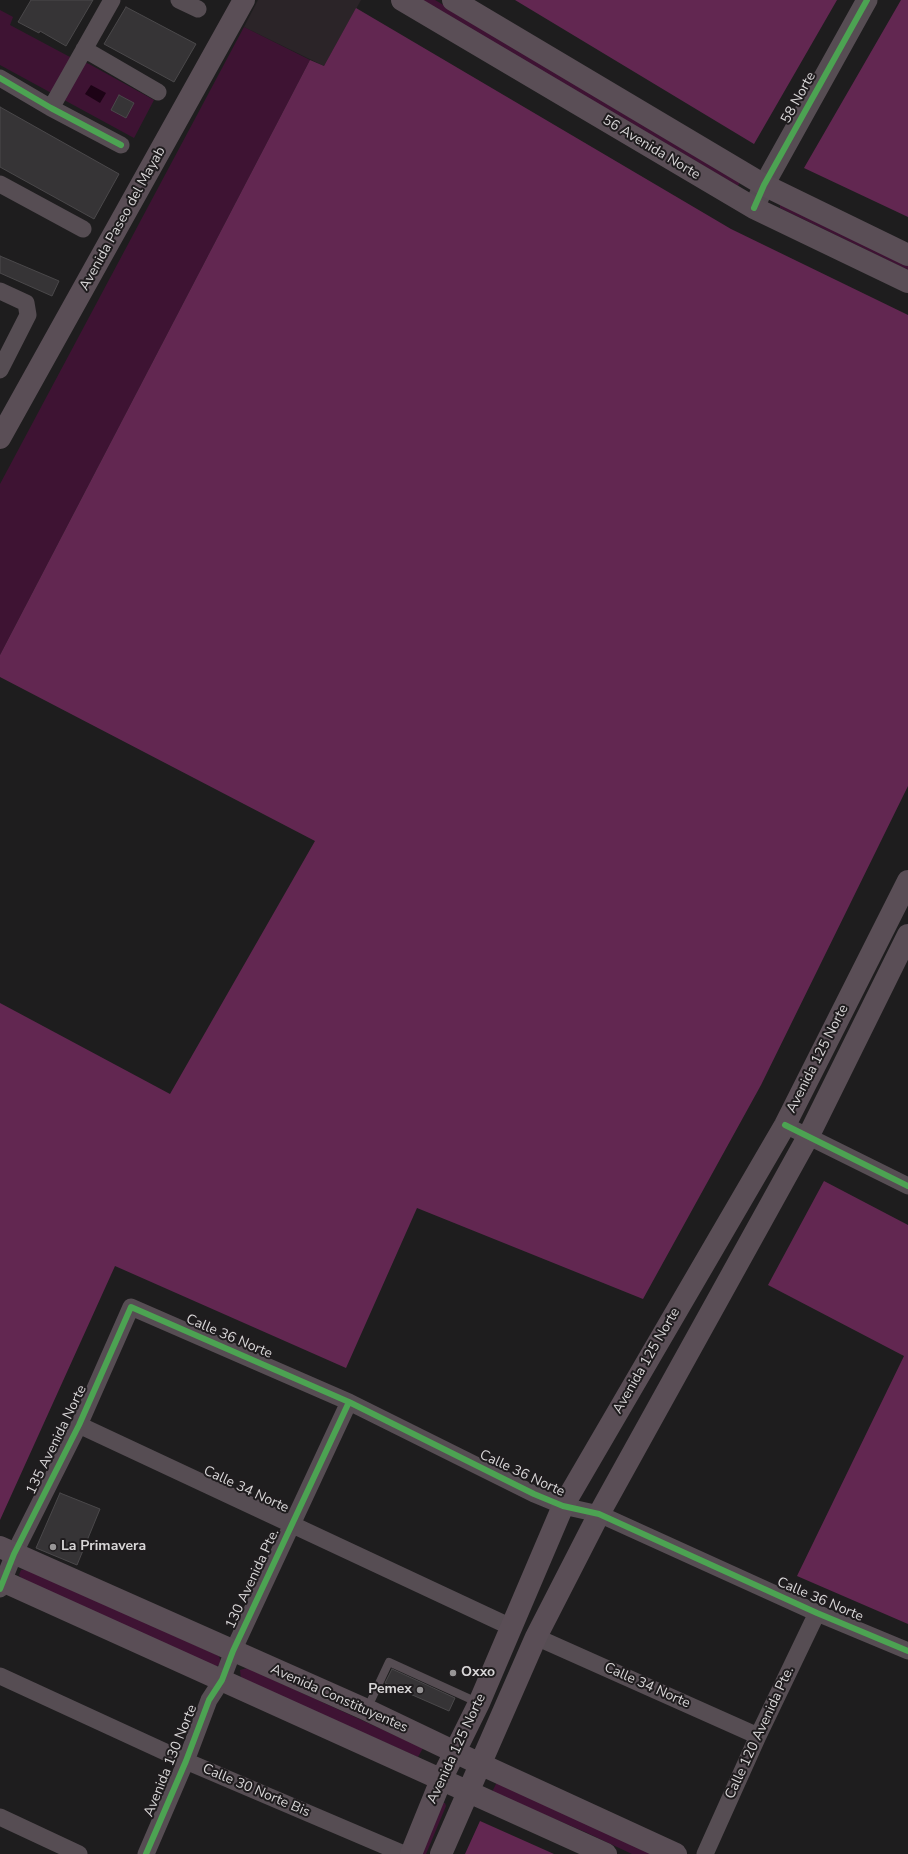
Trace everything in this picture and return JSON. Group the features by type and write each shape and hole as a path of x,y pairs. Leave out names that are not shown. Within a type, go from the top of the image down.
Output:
{"main road":[{"name":"Avenida Paseo del Mayab","path":"0,438 244,0"},
{"name":"56 Avenida Norte","path":"402,0 754,208 908,282"},
{"name":"56 Avenida Norte","path":"452,0 764,185 908,254"},
{"name":"Avenida 125 Norte","path":"411,1854 441,1780 479,1703 562,1506 785,1125 908,881"},
{"name":"Avenida 125 Norte","path":"441,1854 467,1791 536,1637 598,1514 809,1136 908,935"},
{"name":"Avenida Constituyentes","path":"7,1551 367,1710 480,1764 676,1854"},
{"path":"1,1584 222,1680 606,1854"}],"street":[{"path":"51,108 112,0"},
{"path":"180,0 198,9"},
{"name":"58 Norte","path":"754,208 764,185 867,0"},
{"path":"84,49 158,92"},
{"path":"0,78 51,108 121,145"},
{"path":"0,184 83,229"},
{"path":"0,291 26,303 28,315 0,370"},
{"path":"785,1125 908,1186"},
{"name":"Calle 36 Norte","path":"131,1307 349,1402 534,1494 562,1506 598,1514 817,1613 908,1650"},
{"name":"135 Avenida Norte","path":"1,1584 7,1551 79,1425 131,1307"},
{"name":"130 Avenida Pte.","path":"222,1680 233,1651 349,1402"},
{"name":"Calle 34 Norte","path":"79,1425 511,1627"},
{"name":"Calle 120 Avenida Pte.","path":"705,1854 758,1736 817,1613"},
{"name":"Calle 34 Norte","path":"536,1637 758,1736"},
{"name":"Calle 30 Norte Bis","path":"0,1676 186,1761 404,1854"},
{"name":"Avenida 130 Norte","path":"146,1854 186,1761 209,1700 222,1680"},
{"path":"0,1817 79,1854"}],"lane":[{"path":"367,1710 389,1662 479,1703"}],"shaded area":[{"path":"258,0 361,0 324,66 244,27"},
{"path":"421,0 435,0 740,182 738,186"},
{"path":"515,0 837,0 754,144"},
{"path":"901,0 908,0 908,217 804,168"},
{"path":"356,8 731,229 908,315 908,786 761,1085 643,1299 417,1208 346,1368 115,1266 0,1520 0,1003 170,1094 315,841 0,677 0,655 310,60 324,66"},
{"path":"0,10 13,17 10,25 68,56 89,64 154,100 134,138 0,65"},
{"path":"244,27 310,60 0,655 0,484"},
{"path":"91,85 106,93 100,103 85,94"},
{"path":"780,204 908,264 908,270 780,208"},
{"path":"824,1181 908,1225 908,1624 797,1576 904,1356 768,1285"},
{"path":"28,1569 219,1656 221,1663 216,1667 24,1581 19,1575 21,1570"},
{"path":"247,1668 423,1748 418,1757 241,1679 240,1670"},
{"path":"497,1782 653,1854 632,1854 492,1792"},
{"path":"441,1803 445,1803 446,1806 426,1854 420,1854"},
{"path":"480,1821 554,1854 465,1854"}],"building":[{"path":"31,0 93,0 66,46 40,31 39,33 18,22"},
{"path":"126,7 196,44 174,82 104,44"},
{"path":"119,95 134,103 126,118 111,110"},
{"path":"0,107 119,174 94,219 0,167"},
{"path":"0,256 59,281 52,296 0,273"},
{"path":"60,1493 100,1509 77,1565 36,1548"},
{"name":"Pemex","path":"392,1669 455,1698 449,1711 385,1683"}],"cycle path":[{"path":"754,208 764,185 867,0"},
{"path":"0,78 51,108 121,145"},
{"path":"785,1125 908,1186"},
{"path":"0,1589 14,1554 79,1425 131,1307 349,1402 534,1494 563,1506 599,1514 817,1613 908,1651"},
{"path":"146,1854 186,1761 209,1700 222,1680 233,1651 349,1402"}],"place":[{"name":"La Primavera","path":"53,1547"},
{"name":"Oxxo","path":"453,1673"},
{"name":"Pemex","path":"420,1690"}]}
